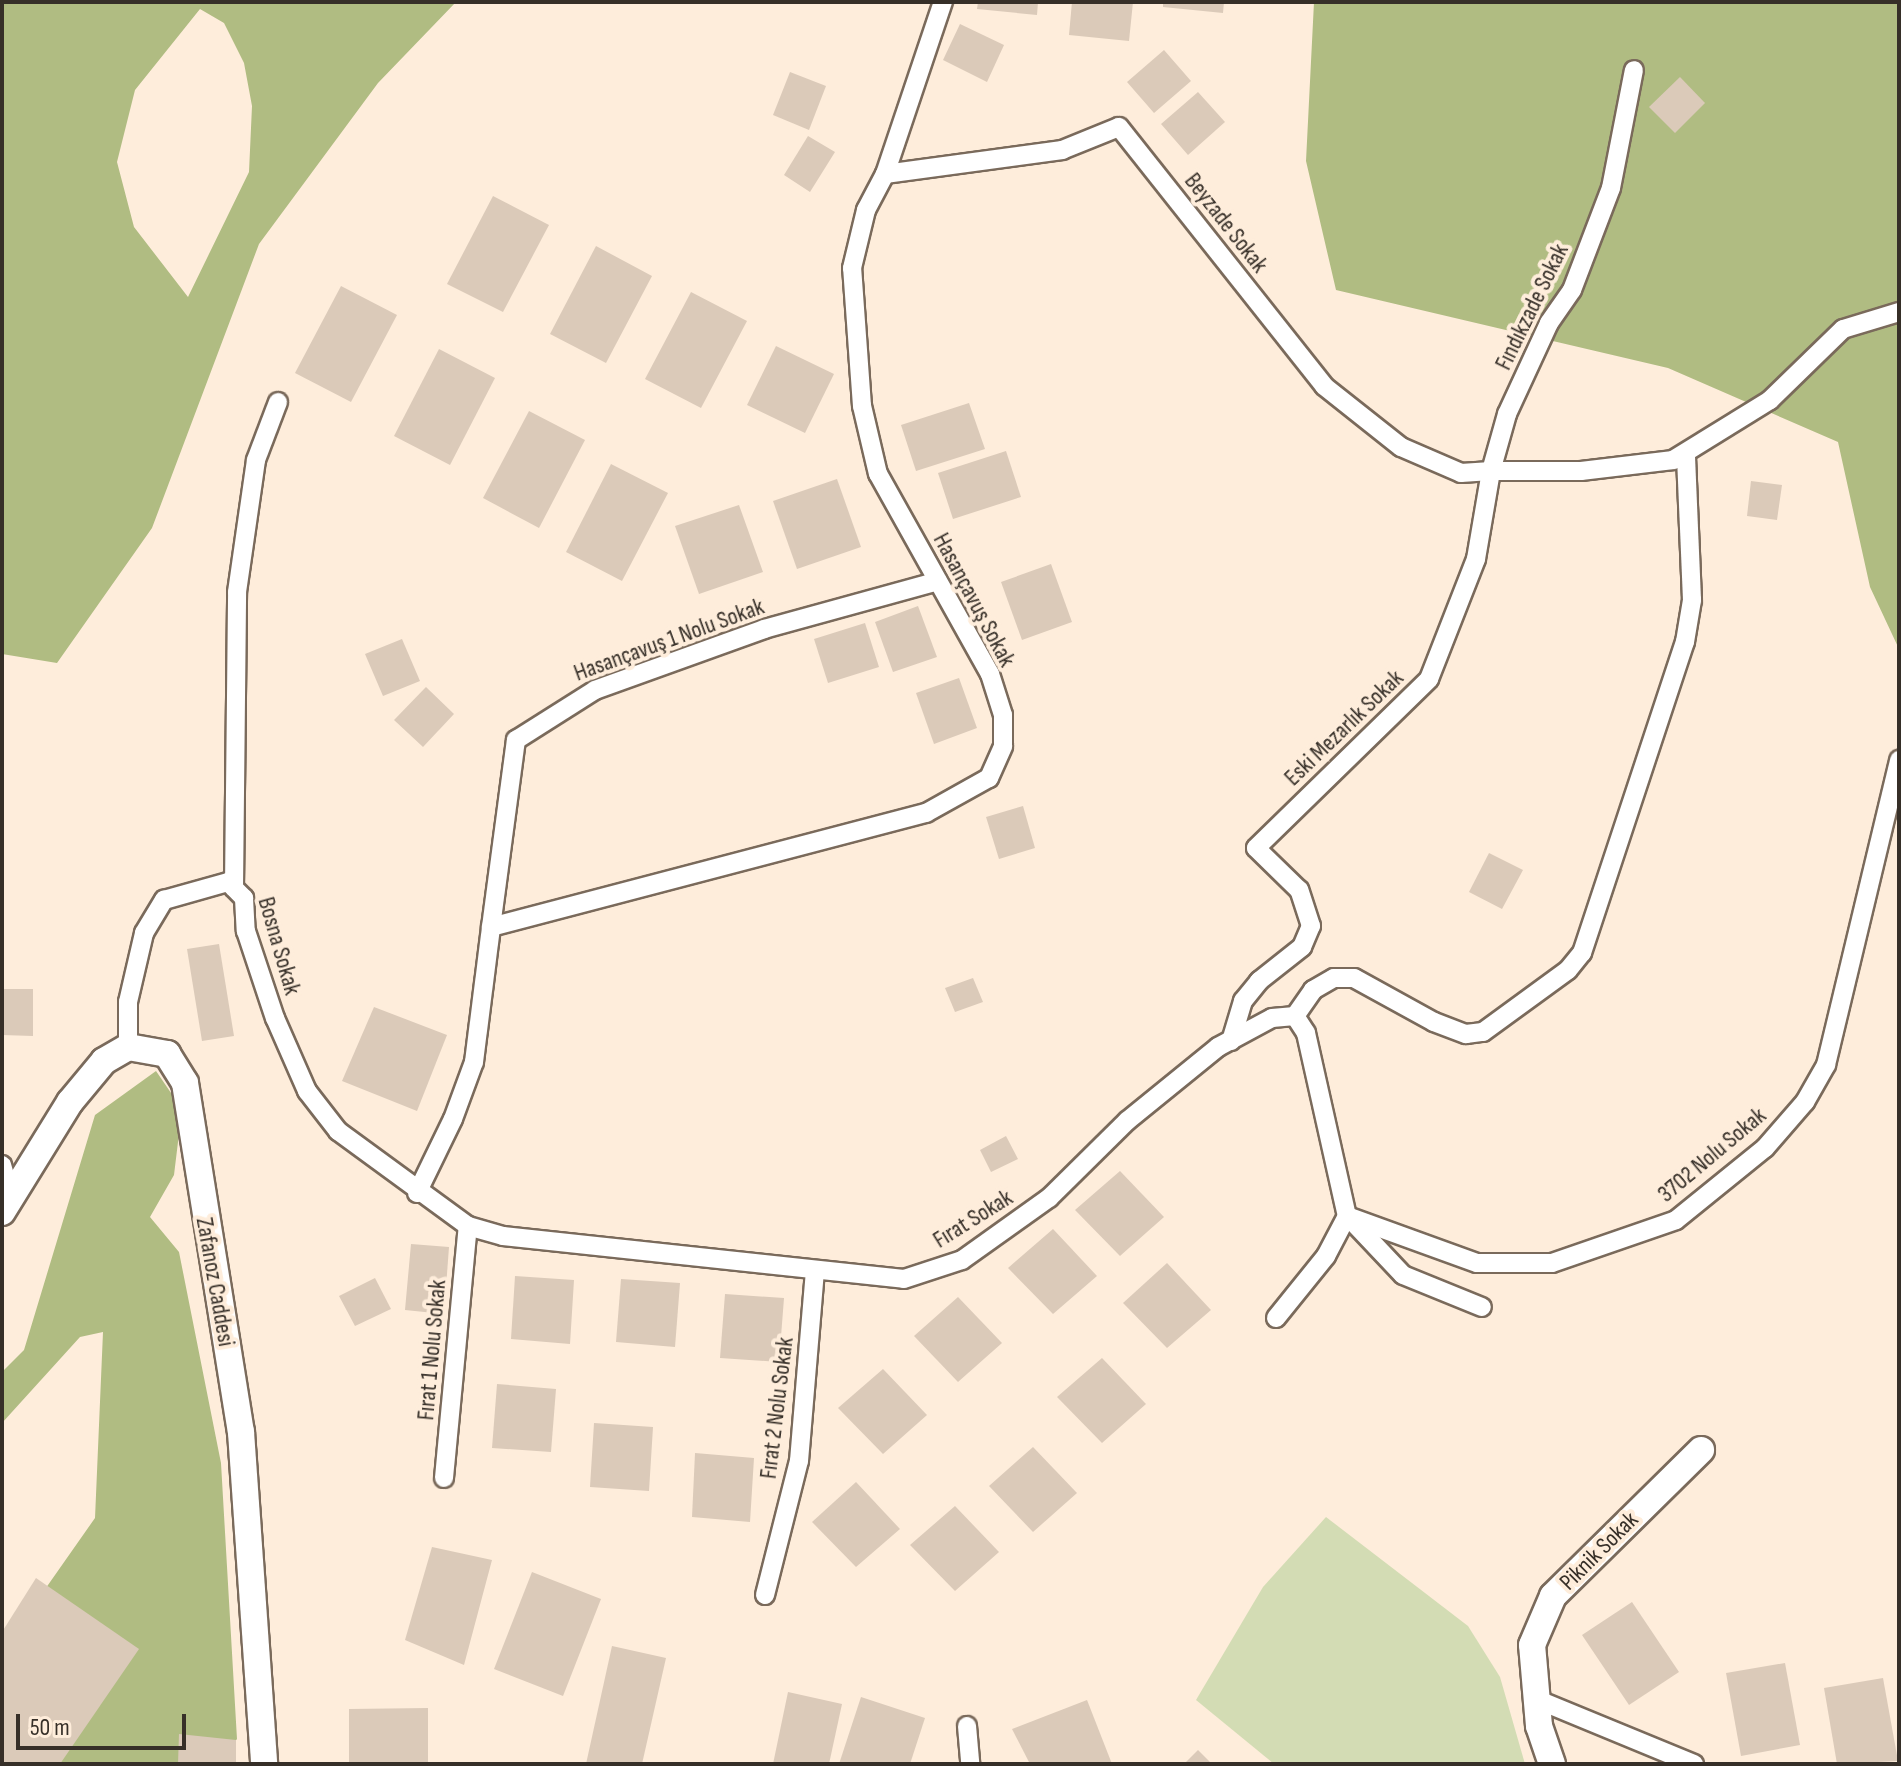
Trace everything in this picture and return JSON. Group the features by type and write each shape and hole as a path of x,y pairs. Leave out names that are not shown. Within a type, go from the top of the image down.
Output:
{"street":[{"name":"Hasançavuş Sokak","path":"491,927 926,813 989,778 1003,746 1003,715 990,674 878,474 862,406 852,268 866,210 885,174 943,2"},
{"name":"Fındıkzade Sokak","path":"1491,471 1507,414 1549,323 1572,290 1611,188 1634,70"},
{"name":"Beyzade Sokak","path":"885,174 1062,150 1119,127 1324,386 1401,447 1461,473 1491,471"},
{"path":"1491,471 1581,471 1673,460 1770,400 1843,329 1899,312"},
{"path":"234,888 237,592 256,460 278,402"},
{"path":"1482,1307 1403,1275 1347,1216 1306,1033 1295,1016 1313,990 1334,978 1354,978 1434,1022 1466,1034 1483,1032 1568,970 1582,953 1685,642 1692,600 1686,454"},
{"name":"Eski Mezarlık Sokak","path":"1231,1041 1243,1001 1259,981 1302,947 1311,926 1299,890 1256,848 1429,679 1476,559 1491,471"},
{"name":"Hasançavuş 1 Nolu Sokak","path":"491,927 516,740 595,690 764,629 938,581"},
{"name":"3702 Nolu Sokak","path":"1347,1216 1477,1263 1552,1263 1676,1220 1765,1148 1805,1102 1826,1065 1899,760"},
{"name":"Bosna Sokak","path":"128,1047 128,1002 144,933 164,900 228,882 244,898 246,931 275,1018 307,1091 338,1131 417,1193"},
{"path":"417,1193 453,1119 474,1062 491,927"},
{"name":"Fırat Sokak","path":"417,1193 468,1226 503,1236 815,1272 904,1279 962,1260 1049,1198 1127,1121 1231,1041 1272,1018 1295,1016"},
{"path":"7,1204 70,1102 104,1061 128,1047"},
{"name":"Zafanoz Caddesi","path":"128,1047 167,1054 185,1083 241,1432 264,1764"},
{"path":"2,1165 7,1204"},
{"path":"1276,1318 1326,1256 1347,1216"},
{"name":"Fırat 1 Nolu Sokak","path":"444,1478 468,1226"},
{"name":"Fırat 2 Nolu Sokak","path":"765,1595 799,1461 815,1272"},
{"name":"Piknik Sokak","path":"1552,1764 1539,1726 1532,1645 1553,1596 1701,1450"},
{"path":"1536,1699 1694,1764"},
{"path":"967,1726 970,1764"}],"green space":[{"path":"2,2 456,2 378,83 259,244 152,528 57,663 2,654","holes":["200,9 224,23 244,63 252,106 249,172 188,297 134,227 117,162 135,90"]},
{"path":"1314,2 1899,2 1899,649 1870,587 1838,442 1668,368 1336,290 1306,161"},
{"path":"156,1071 182,1109 174,1175 150,1217 179,1252 221,1463 237,1739 216,1764 2,1764 8,1642 95,1518 103,1332 80,1337 2,1423 2,1372 24,1350 95,1115"},
{"path":"1326,1517 1468,1626 1500,1677 1525,1764 1274,1764 1196,1700 1263,1587"}],"building":[{"path":"978,2 1038,2 1037,15 977,9"},
{"path":"1072,2 1133,2 1129,41 1069,35"},
{"path":"1163,2 1224,2 1223,13 1163,7"},
{"path":"960,24 1004,45 987,82 943,60"},
{"path":"1164,50 1191,81 1154,113 1127,82"},
{"path":"790,72 826,86 809,130 773,115"},
{"path":"1680,77 1705,103 1675,133 1649,107"},
{"path":"1198,92 1225,122 1188,155 1161,124"},
{"path":"808,136 835,152 810,192 784,175"},
{"path":"493,196 549,225 503,312 447,284"},
{"path":"596,246 652,276 606,363 550,334"},
{"path":"341,286 397,315 351,402 295,373"},
{"path":"691,292 747,321 701,408 645,379"},
{"path":"776,346 834,374 805,433 747,405"},
{"path":"439,349 495,378 450,465 394,436"},
{"path":"969,403 985,449 916,471 901,425"},
{"path":"529,411 585,440 539,528 483,498"},
{"path":"1006,451 1021,497 953,519 938,473"},
{"path":"611,464 668,493 622,581 566,552"},
{"path":"837,479 861,547 797,569 773,501"},
{"path":"1751,481 1782,485 1777,520 1747,516"},
{"path":"739,505 763,572 699,594 675,526"},
{"path":"1051,564 1072,622 1022,640 1001,582"},
{"path":"918,606 937,657 893,672 875,622"},
{"path":"865,623 879,667 828,683 814,639"},
{"path":"402,639 420,681 383,696 365,654"},
{"path":"959,678 977,728 934,744 916,693"},
{"path":"426,687 454,714 423,747 394,720"},
{"path":"1023,806 1035,848 999,859 986,817"},
{"path":"1489,853 1523,870 1502,909 1469,892"},
{"path":"219,944 234,1036 202,1041 187,949"},
{"path":"973,978 983,1002 955,1012 945,988"},
{"path":"2,989 33,989 33,1036 2,1035"},
{"path":"374,1007 447,1035 417,1111 342,1081"},
{"path":"1006,1136 1018,1159 991,1172 980,1150"},
{"path":"1120,1171 1164,1217 1120,1256 1075,1210"},
{"path":"1053,1229 1097,1276 1053,1314 1008,1268"},
{"path":"411,1244 449,1247 444,1314 405,1310"},
{"path":"1167,1263 1211,1310 1167,1348 1123,1303"},
{"path":"515,1276 574,1280 570,1344 511,1339"},
{"path":"375,1278 391,1309 355,1326 339,1296"},
{"path":"621,1279 680,1283 675,1347 616,1342"},
{"path":"725,1294 784,1298 779,1362 720,1358"},
{"path":"958,1297 1002,1343 958,1382 914,1336"},
{"path":"1102,1358 1146,1404 1102,1443 1057,1397"},
{"path":"883,1369 927,1415 883,1454 838,1408"},
{"path":"497,1384 556,1389 551,1452 492,1448"},
{"path":"594,1423 653,1427 649,1491 590,1487"},
{"path":"1033,1447 1077,1493 1033,1532 989,1486"},
{"path":"695,1453 754,1458 750,1522 692,1517"},
{"path":"856,1482 900,1529 856,1567 812,1522"},
{"path":"955,1506 999,1552 955,1591 910,1545"},
{"path":"432,1547 492,1560 464,1665 405,1640"},
{"path":"532,1572 601,1599 563,1696 494,1669"},
{"path":"36,1578 139,1649 60,1764 2,1764 2,1632"},
{"path":"1632,1602 1679,1672 1629,1705 1582,1635"},
{"path":"612,1646 666,1658 642,1764 586,1764"},
{"path":"1785,1663 1800,1745 1741,1756 1726,1673"},
{"path":"1883,1678 1898,1761 1837,1764 1824,1688"},
{"path":"788,1692 842,1704 829,1764 773,1764"},
{"path":"861,1697 925,1718 910,1764 839,1764"},
{"path":"1087,1700 1112,1764 1030,1764 1012,1729"},
{"path":"428,1708 428,1764 349,1764 349,1709"},
{"path":"179,1734 236,1740 236,1764 178,1764"},
{"path":"1198,1750 1212,1764 1184,1764"}]}
